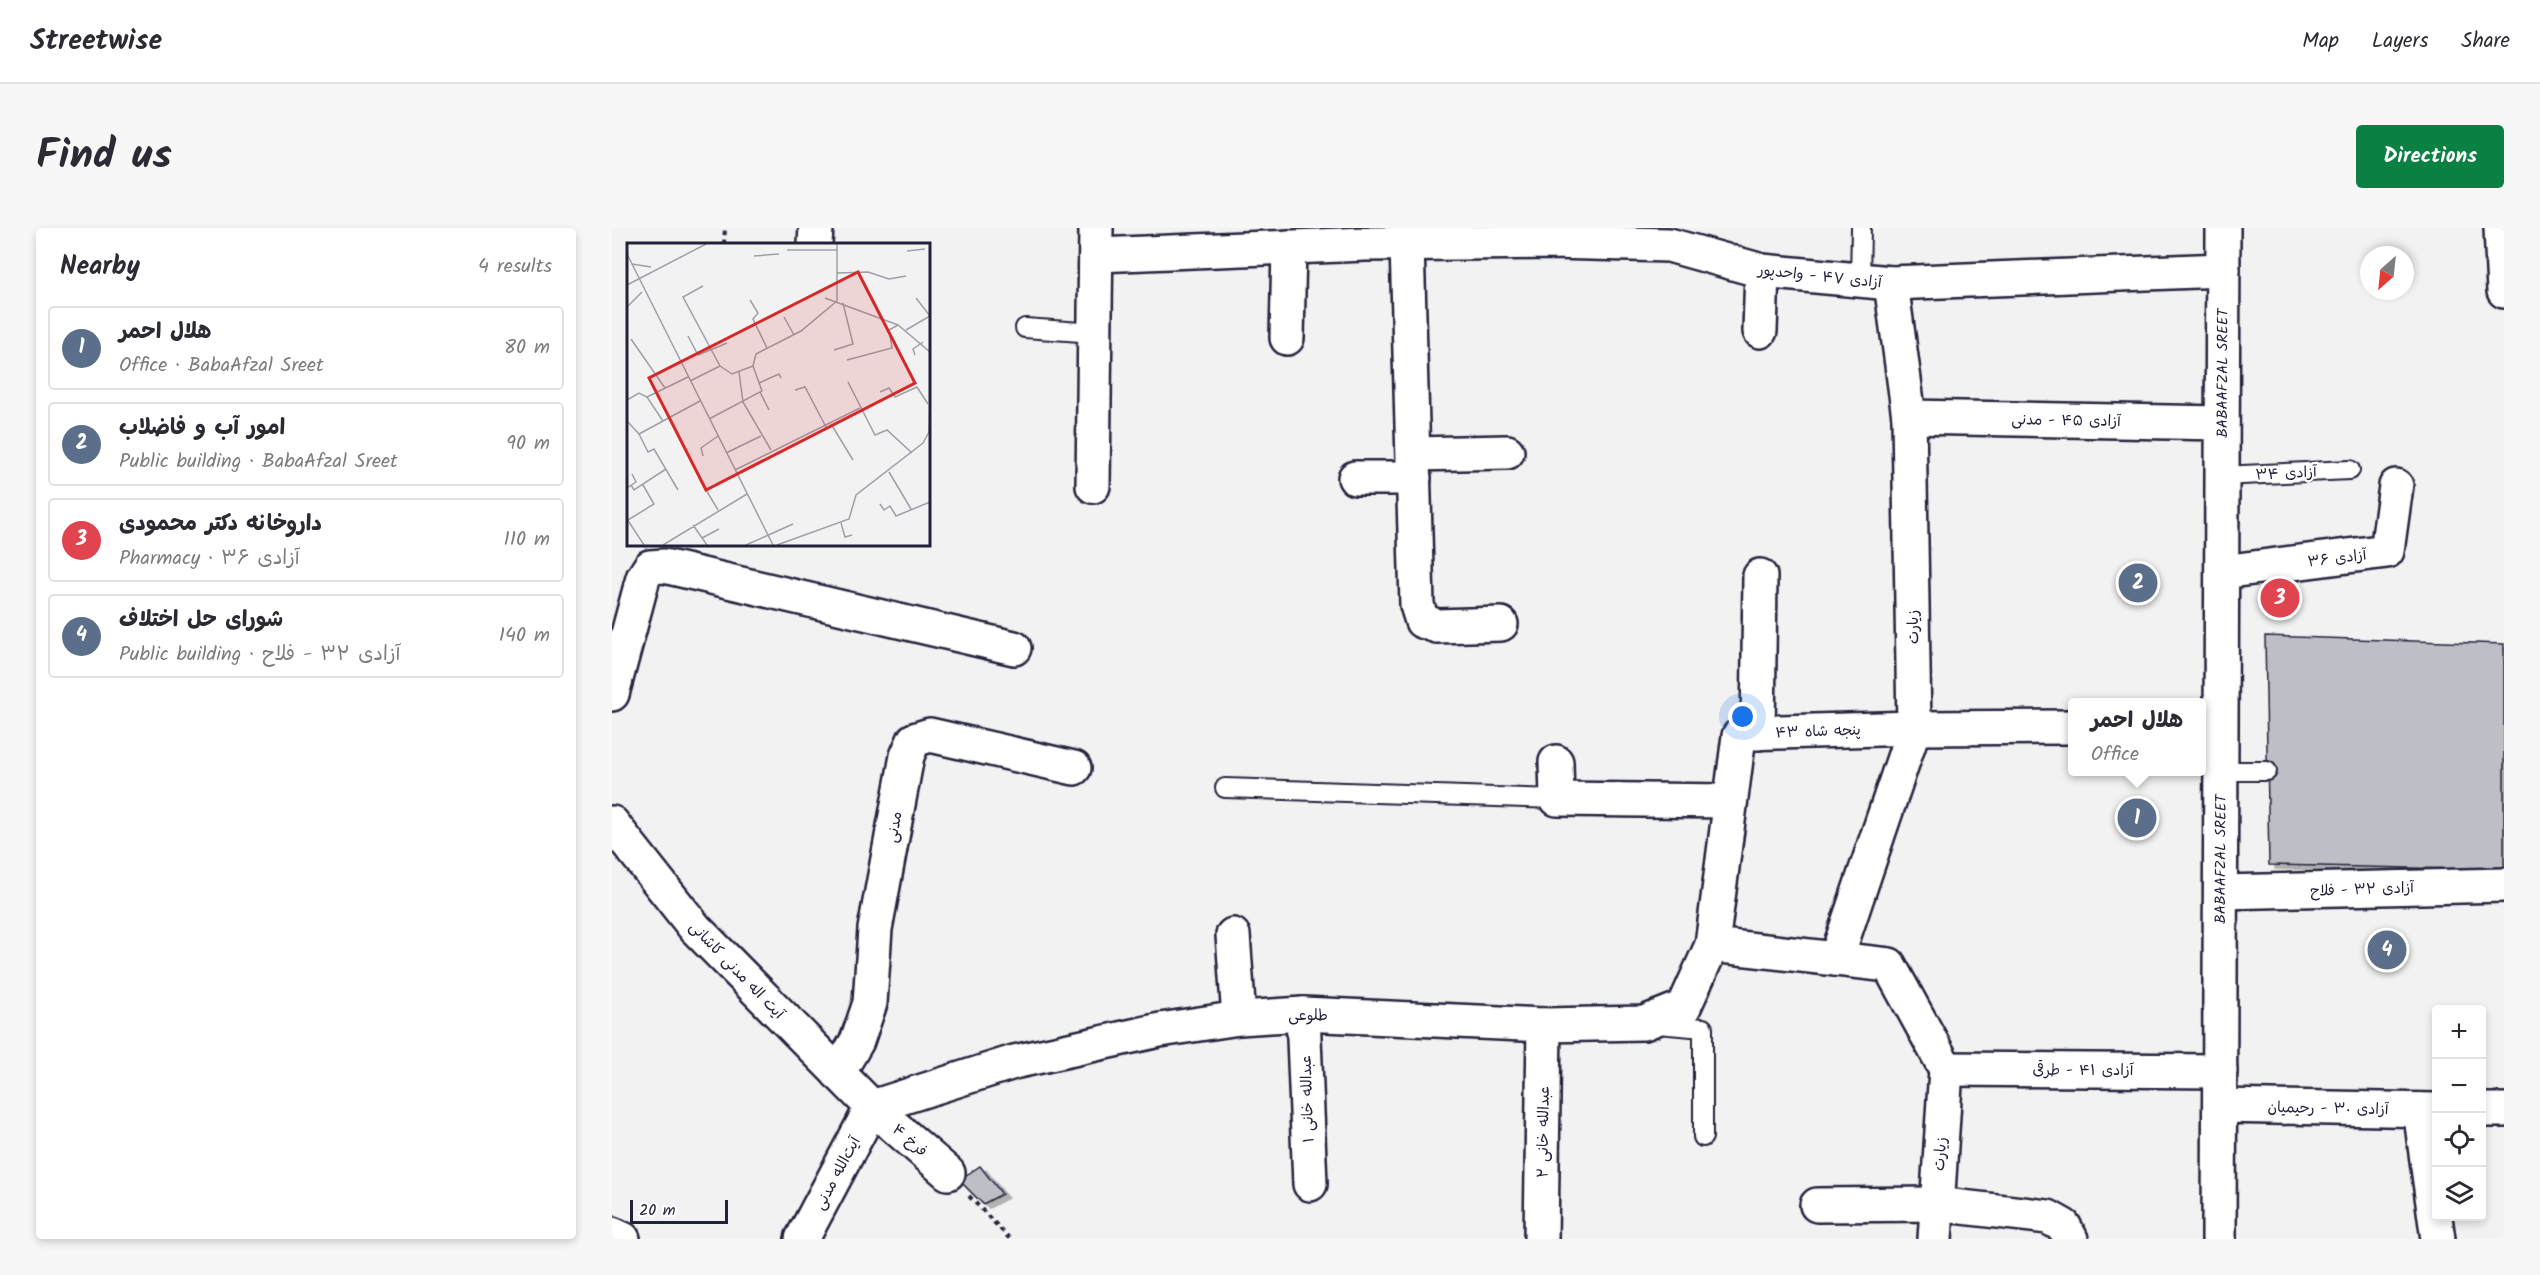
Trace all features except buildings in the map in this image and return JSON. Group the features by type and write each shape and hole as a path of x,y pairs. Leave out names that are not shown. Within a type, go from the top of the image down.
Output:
{"street":[{"path":"815,243 816,228"},
{"name":"BABAAFZAL SREET","path":"2219,1239 2222,771 2211,726 2222,572 2223,228"},
{"path":"2501,228 2504,291"},
{"name":"آزادی ۴۷ - واحدپور","path":"1096,241 1289,247 1364,236 1407,244 1552,235 1670,245 1762,271 1876,281 2223,270"},
{"path":"1093,486 1096,241"},
{"path":"1407,244 1417,605 1422,621 1437,626 1501,624"},
{"path":"1287,338 1289,247"},
{"path":"1760,331 1762,271"},
{"name":"زیارت","path":"1836,959 1914,728 1909,417 1876,281"},
{"name":"آزادی ۴۵ - مدنی","path":"1909,417 2222,423"},
{"path":"1354,478 1507,452"},
{"name":"آزادی ۳۶","path":"2222,572 2387,551 2396,486"},
{"path":"612,694 643,578 650,567 664,566 1014,648"},
{"path":"1758,733 1760,576"},
{"name":"پنجه شاه ۴۳","path":"1712,945 1736,742 1739,736 1758,733 1914,728 2068,727"},
{"name":"مدنی","path":"838,1073 857,1041 870,1003 875,929 907,756 914,740 930,735 1074,768"},
{"path":"1556,762 1557,799 1730,801"},
{"name":"آیت اله مدنی کاشانی","path":"612,823 695,928 872,1107"},
{"name":"آزادی ۳۲ - فلاح","path":"2221,892 2504,885"},
{"path":"1233,935 1239,1018"},
{"path":"1712,945 1889,965 1946,1070"},
{"name":"طلوعی","path":"872,1107 1014,1062 1160,1030 1239,1018 1303,1014 1544,1025 1644,1023 1684,1007 1712,945"},
{"name":"عبدالله خانی ۱","path":"1303,1014 1310,1184"},
{"name":"عبدالله خانی ۲","path":"1541,1239 1544,1025"},
{"name":"زیارت","path":"1935,1239 1946,1070"},
{"name":"آزادی ۴۱ - طرقی","path":"1946,1070 2220,1071"},
{"name":"آزادی ۳۰ - رحیمیان","path":"2220,1106 2428,1110"},
{"name":"فرخ ۴","path":"872,1107 948,1173"},
{"name":"آیت‌الله مدنی","path":"802,1239 872,1107"},
{"path":"2428,1110 2438,1239"},
{"path":"2486,1110 2504,1110"},
{"path":"1817,1205 1936,1204 2048,1217 2064,1226 2071,1239"},
{"path":"612,1234 623,1239"}],"lane":[{"path":"1861,228 1876,281"},
{"path":"1025,328 1095,333"},
{"name":"آزادی ۳۴","path":"2222,476 2350,470"},
{"path":"2222,771 2267,771"},
{"path":"1225,788 1557,799"},
{"path":"1644,1023 1703,1028 1703,1137"}],"path":[{"path":"723,243 725,228"},
{"path":"948,1173 1010,1239"}],"place":[{"name":"امور آب و فاضلاب","path":"2138,583"},
{"name":"داروخانه دکتر محمودی","path":"2280,598"},
{"name":"هلال احمر","path":"2137,818"},
{"name":"شورای حل اختلاف","path":"2387,950"}]}
